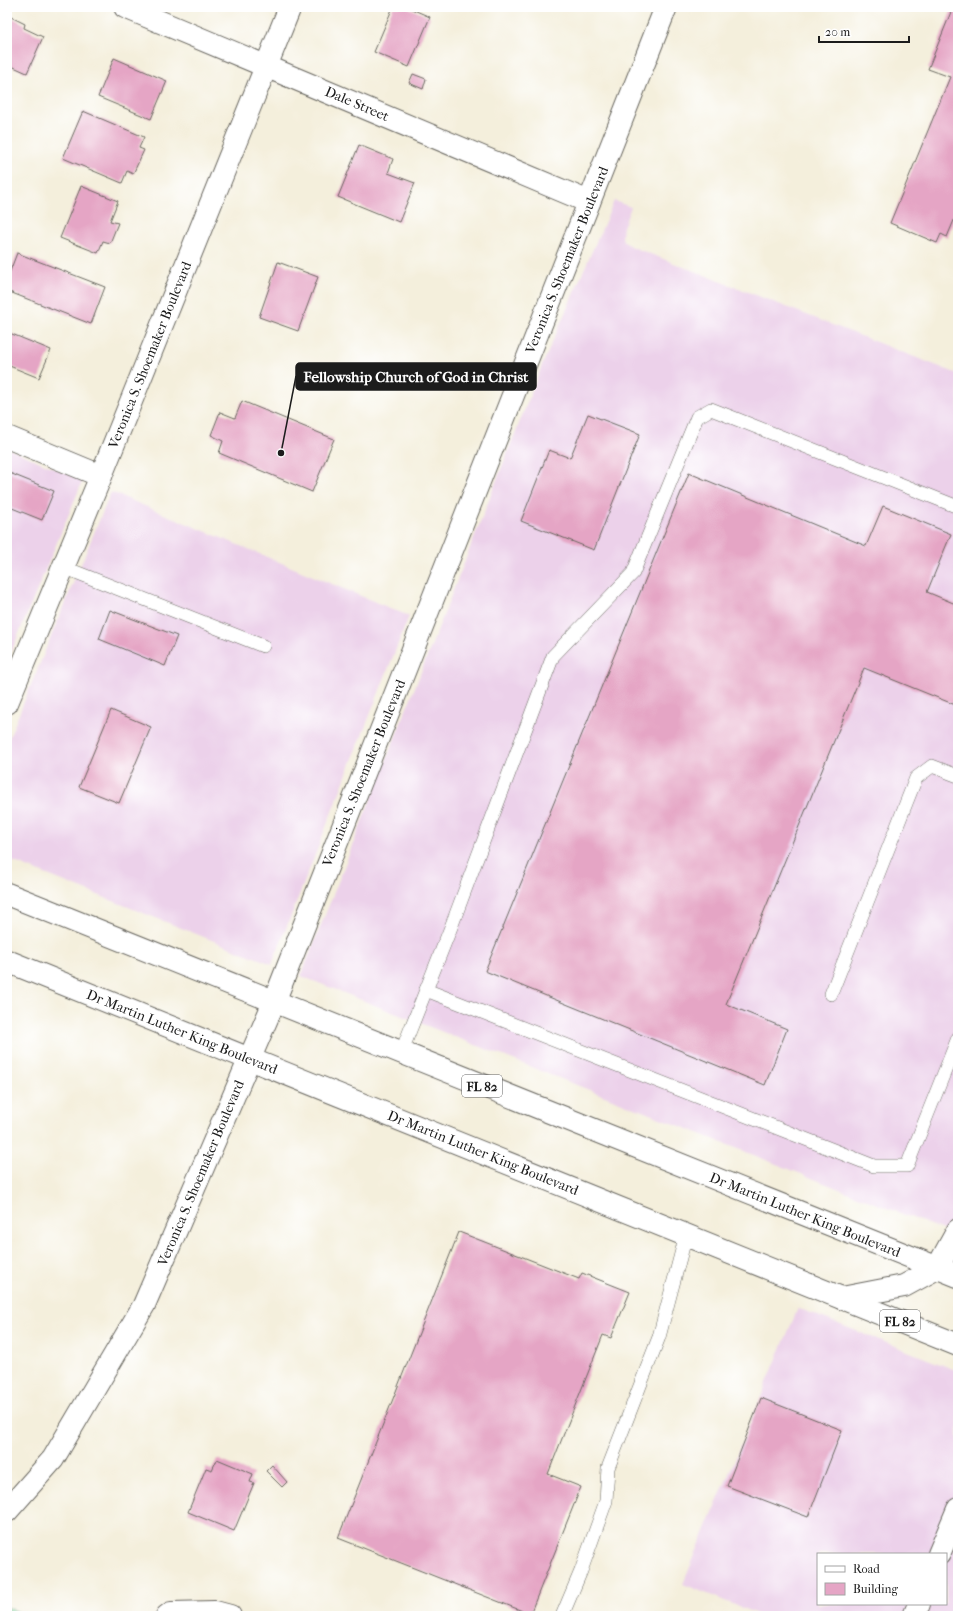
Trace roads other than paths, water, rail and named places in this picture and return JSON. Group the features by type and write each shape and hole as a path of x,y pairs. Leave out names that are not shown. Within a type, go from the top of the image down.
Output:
{"street":[{"name":"Dale Street","path":"125,7 589,202"},
{"name":"Veronica S. Shoemaker Boulevard","path":"8,697 101,476 290,7"},
{"name":"Veronica S. Shoemaker Boulevard","path":"7,1511 52,1459 144,1305 274,1002 666,7"},
{"path":"7,437 101,476"},
{"name":"Dr Martin Luther King Boulevard","path":"7,894 958,1276"},
{"name":"Dr Martin Luther King Boulevard","path":"7,961 958,1345"},
{"path":"842,1298 904,1286 937,1268 958,1230"},
{"path":"939,1553 958,1509"},
{"path":"914,1616 919,1605"},
{"path":"169,1615 215,1612 230,1616"}],"lane":[{"path":"401,1053 553,656 633,573 697,417 711,409 958,507"},
{"path":"63,567 263,646"},
{"path":"831,994 916,778 932,766 958,776"},
{"path":"426,990 874,1166 907,1166 958,1038"},
{"path":"562,1616 581,1571 606,1501 608,1468 659,1337 686,1235"}],"place":[{"name":"Fellowship Church of God in Christ","path":"281,453"}]}
